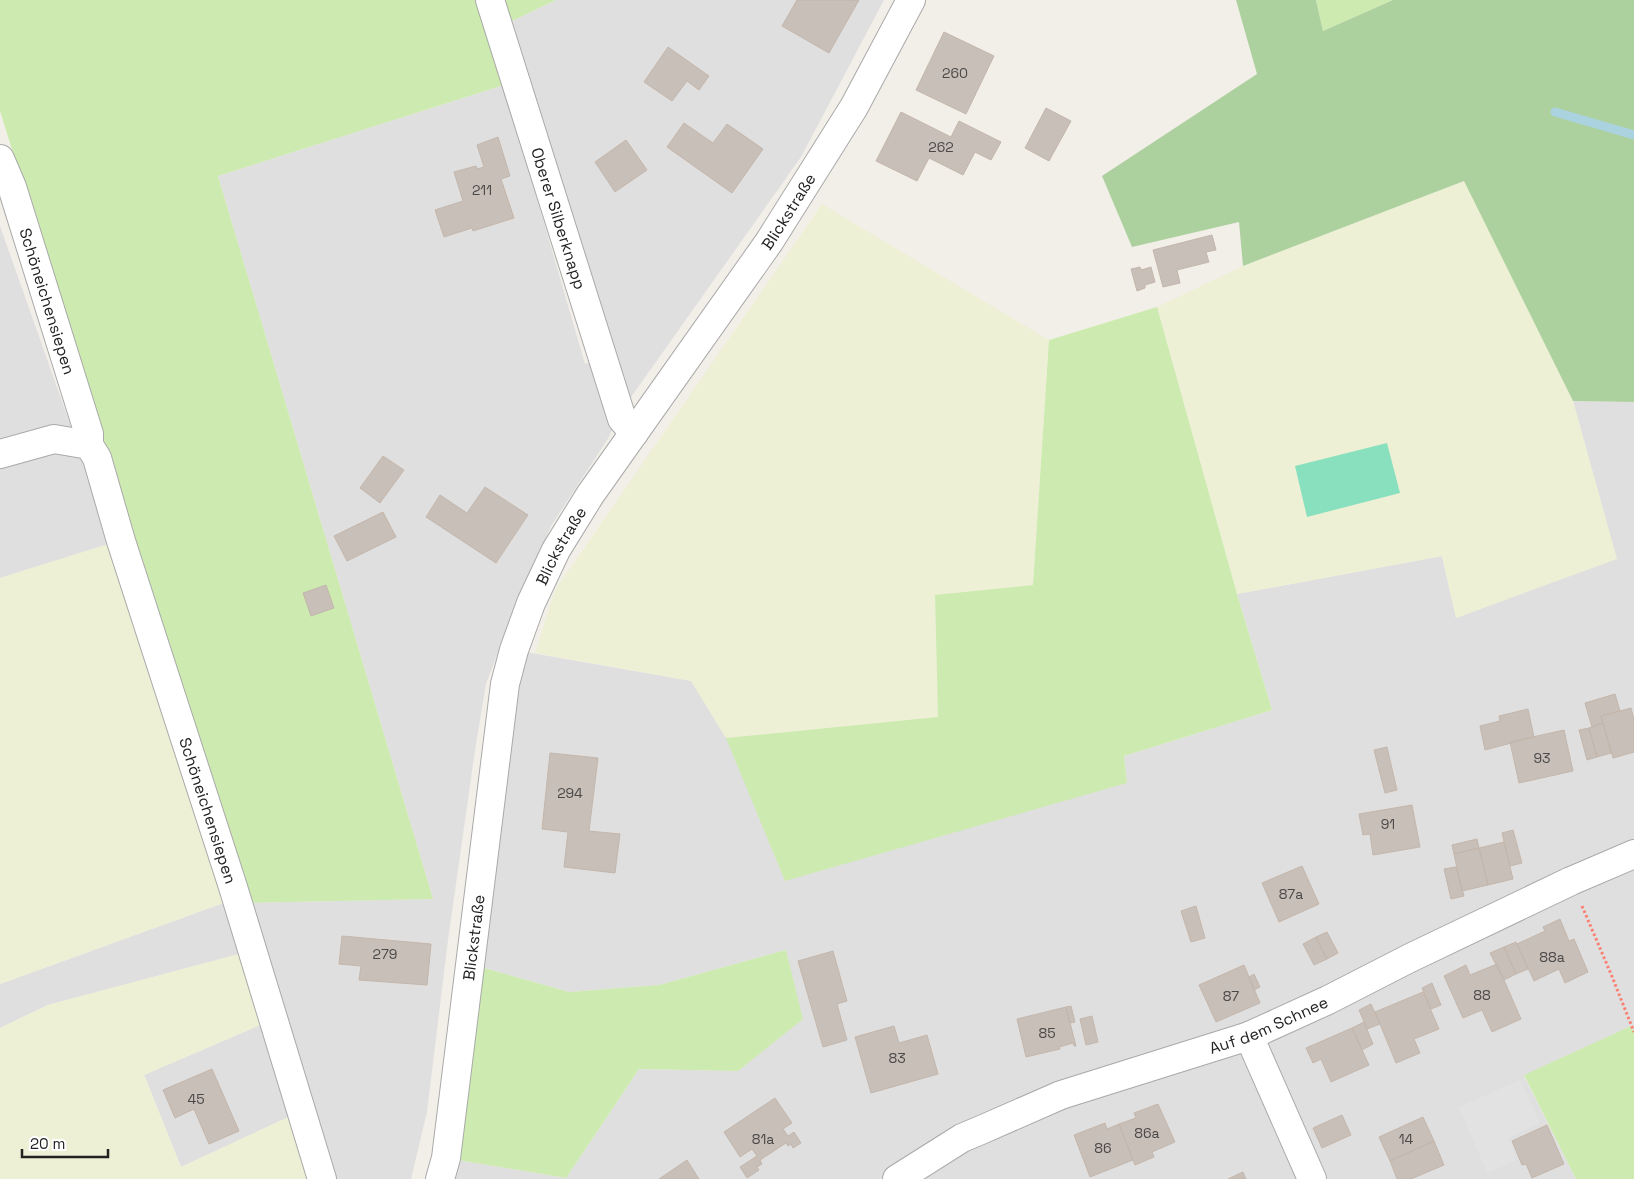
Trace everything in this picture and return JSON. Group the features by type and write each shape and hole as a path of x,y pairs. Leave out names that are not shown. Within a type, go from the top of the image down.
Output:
{"street":[{"name":"Oberer Silberknapp","path":"490,0 622,419 634,434"},
{"name":"Blickstraße","path":"440,1179 446,1158 505,684 514,650 531,603 556,550 590,495 769,242 854,107 911,0"},
{"name":"Schöneichensiepen","path":"0,159 12,187 89,434 89,445 98,458 121,541 233,887 322,1179"},
{"path":"0,454 54,439 89,445"},
{"name":"Auf dem Schnee","path":"897,1179 962,1138 1061,1095 1249,1036 1328,1000 1410,958 1571,881 1634,854"},
{"path":"1249,1036 1312,1179"}],"path":[{"path":"1571,881 1634,1032"}],"shaded area":[{"path":"556,0 884,0 801,157 629,400 510,22"},
{"path":"504,85 585,364 594,361 612,430 551,526 512,615 486,684 448,940 427,1112 411,1179 334,1179 247,903 433,899 218,176"},
{"path":"0,226 112,543 0,578"},
{"path":"1573,401 1634,402 1634,1032 1631,1026 1524,1076 1576,1179 440,1179 446,1158 566,1178 639,1069 738,1071 786,950 659,985 569,992 470,964 514,650 692,681 726,738 1127,782 1124,756 1272,710 1237,594 1442,556 1456,618 1616,558"},
{"path":"229,901 243,953 48,1005 0,1028 0,984"},
{"path":"265,1023 293,1115 181,1167 144,1075"},
{"path":"1520,1080 1540,1123 1508,1138 1517,1160 1487,1173 1459,1107"}],"green space":[{"path":"0,0 476,0 504,85 218,176 433,899 247,903 0,111"},
{"path":"503,0 556,0 510,22"},
{"path":"1236,0 1316,0 1323,31 1393,0 1634,0 1634,402 1573,401 1464,181 1243,266 1239,222 1132,247 1102,176 1257,74"},
{"path":"1316,0 1393,0 1323,31"},
{"path":"1464,181 1573,401 1617,559 1456,618 1442,556 1237,594 1157,307 1243,266"},
{"path":"822,204 1049,340 1033,585 935,596 938,718 726,738 691,681 535,653 555,590"},
{"path":"1157,307 1237,594 1272,710 1124,756 1127,783 785,881 726,738 938,717 935,595 1033,585 1049,340"},
{"path":"1387,443 1400,493 1307,517 1295,466"},
{"path":"112,543 229,901 0,984 0,578"},
{"path":"786,950 803,1019 738,1071 639,1069 566,1178 446,1158 470,964 569,992 659,985"},
{"path":"243,953 265,1023 144,1075 181,1167 293,1115 314,1179 0,1179 0,1028 48,1005"},
{"path":"1631,1026 1634,1032 1634,1179 1576,1179 1524,1075"}],"building":[{"path":"797,0 859,0 829,53 782,26"},
{"path":"944,32 994,56 966,114 916,90"},
{"path":"668,47 709,76 699,90 687,81 672,101 644,82"},
{"path":"1046,108 1071,121 1049,161 1025,148"},
{"path":"901,112 951,137 959,121 1001,142 991,160 975,152 963,175 929,158 917,181 876,161"},
{"path":"684,123 713,143 727,124 763,149 732,193 667,147"},
{"path":"498,137 510,176 501,179 514,218 473,231 472,228 444,237 435,210 463,201 454,172 476,166 477,169 484,167 477,145"},
{"path":"626,140 647,170 615,192 595,162"},
{"path":"1212,235 1216,250 1206,252 1209,262 1177,270 1180,283 1163,287 1153,250"},
{"path":"1140,267 1141,270 1151,267 1155,282 1145,285 1145,288 1137,291 1131,269"},
{"path":"383,456 404,470 380,503 360,488"},
{"path":"485,487 528,515 496,563 426,517 440,495 467,513"},
{"path":"383,512 396,537 347,561 334,536"},
{"path":"326,585 334,608 311,616 303,593"},
{"path":"1615,694 1620,711 1601,716 1603,723 1592,727 1585,703"},
{"path":"1631,708 1634,720 1634,752 1613,758 1601,716"},
{"path":"1528,709 1534,737 1485,750 1480,726 1500,721 1499,716"},
{"path":"1603,723 1611,753 1597,757 1589,728"},
{"path":"1589,728 1597,757 1587,760 1579,730"},
{"path":"1564,730 1573,771 1519,783 1510,742"},
{"path":"1387,747 1397,790 1385,793 1374,750"},
{"path":"550,753 598,758 589,831 620,834 615,873 564,867 568,832 542,829"},
{"path":"1412,805 1420,847 1373,855 1370,834 1363,835 1359,814"},
{"path":"1513,830 1522,863 1510,866 1502,833"},
{"path":"1477,839 1479,848 1454,854 1452,845"},
{"path":"1504,842 1513,879 1488,885 1479,848"},
{"path":"1479,848 1488,885 1462,891 1454,854"},
{"path":"1302,866 1319,904 1279,922 1262,883"},
{"path":"1456,867 1464,896 1451,899 1444,869"},
{"path":"1196,906 1205,938 1191,942 1181,911"},
{"path":"1560,919 1569,941 1574,939 1588,972 1565,983 1559,969 1534,981 1517,944 1545,931 1543,927"},
{"path":"1327,932 1338,953 1327,959 1316,937"},
{"path":"342,936 431,944 427,985 359,980 361,966 339,964"},
{"path":"1316,937 1327,959 1314,965 1303,944"},
{"path":"1516,942 1528,969 1516,974 1504,947"},
{"path":"1504,947 1516,974 1504,980 1490,953"},
{"path":"833,951 847,1001 837,1004 847,1040 823,1047 798,961"},
{"path":"1497,964 1521,1019 1492,1032 1482,1010 1463,1018 1444,976 1466,965 1470,975"},
{"path":"1244,965 1260,1003 1216,1022 1199,985"},
{"path":"1254,974 1260,987 1254,990 1249,977"},
{"path":"1432,983 1441,1005 1431,1009 1422,988"},
{"path":"1423,992 1439,1029 1414,1039 1420,1053 1396,1063 1375,1012"},
{"path":"1371,1004 1380,1024 1367,1029 1359,1010"},
{"path":"1071,1006 1075,1022 1070,1023 1066,1007"},
{"path":"1066,1007 1076,1046 1073,1043 1059,1047 1060,1049 1026,1057 1017,1019"},
{"path":"1092,1016 1098,1042 1086,1045 1080,1019"},
{"path":"1364,1022 1373,1044 1362,1050 1352,1028"},
{"path":"894,1026 899,1043 927,1035 938,1074 871,1093 855,1037"},
{"path":"1352,1028 1369,1065 1331,1082 1321,1059 1313,1063 1306,1048"},
{"path":"212,1069 239,1131 209,1144 194,1109 175,1118 163,1090"},
{"path":"775,1098 792,1123 783,1129 788,1136 794,1132 801,1143 793,1148 791,1144 788,1146 786,1143 760,1160 762,1164 757,1167 759,1170 747,1178 740,1167 757,1156 752,1149 740,1157 724,1132"},
{"path":"1158,1104 1175,1142 1152,1152 1154,1157 1135,1165 1119,1124 1136,1118 1134,1113"},
{"path":"1342,1115 1351,1135 1322,1148 1313,1128"},
{"path":"1423,1117 1434,1141 1390,1161 1379,1137"},
{"path":"1105,1123 1107,1129 1119,1124 1133,1160 1090,1177 1074,1135"},
{"path":"1547,1125 1564,1164 1532,1178 1526,1164 1522,1165 1512,1141"},
{"path":"1434,1141 1444,1165 1411,1179 1397,1179 1390,1161"},
{"path":"687,1160 699,1179 659,1179"},
{"path":"1243,1172 1246,1179 1228,1179"}],"waterway":[{"path":"1555,112 1634,135"}]}
